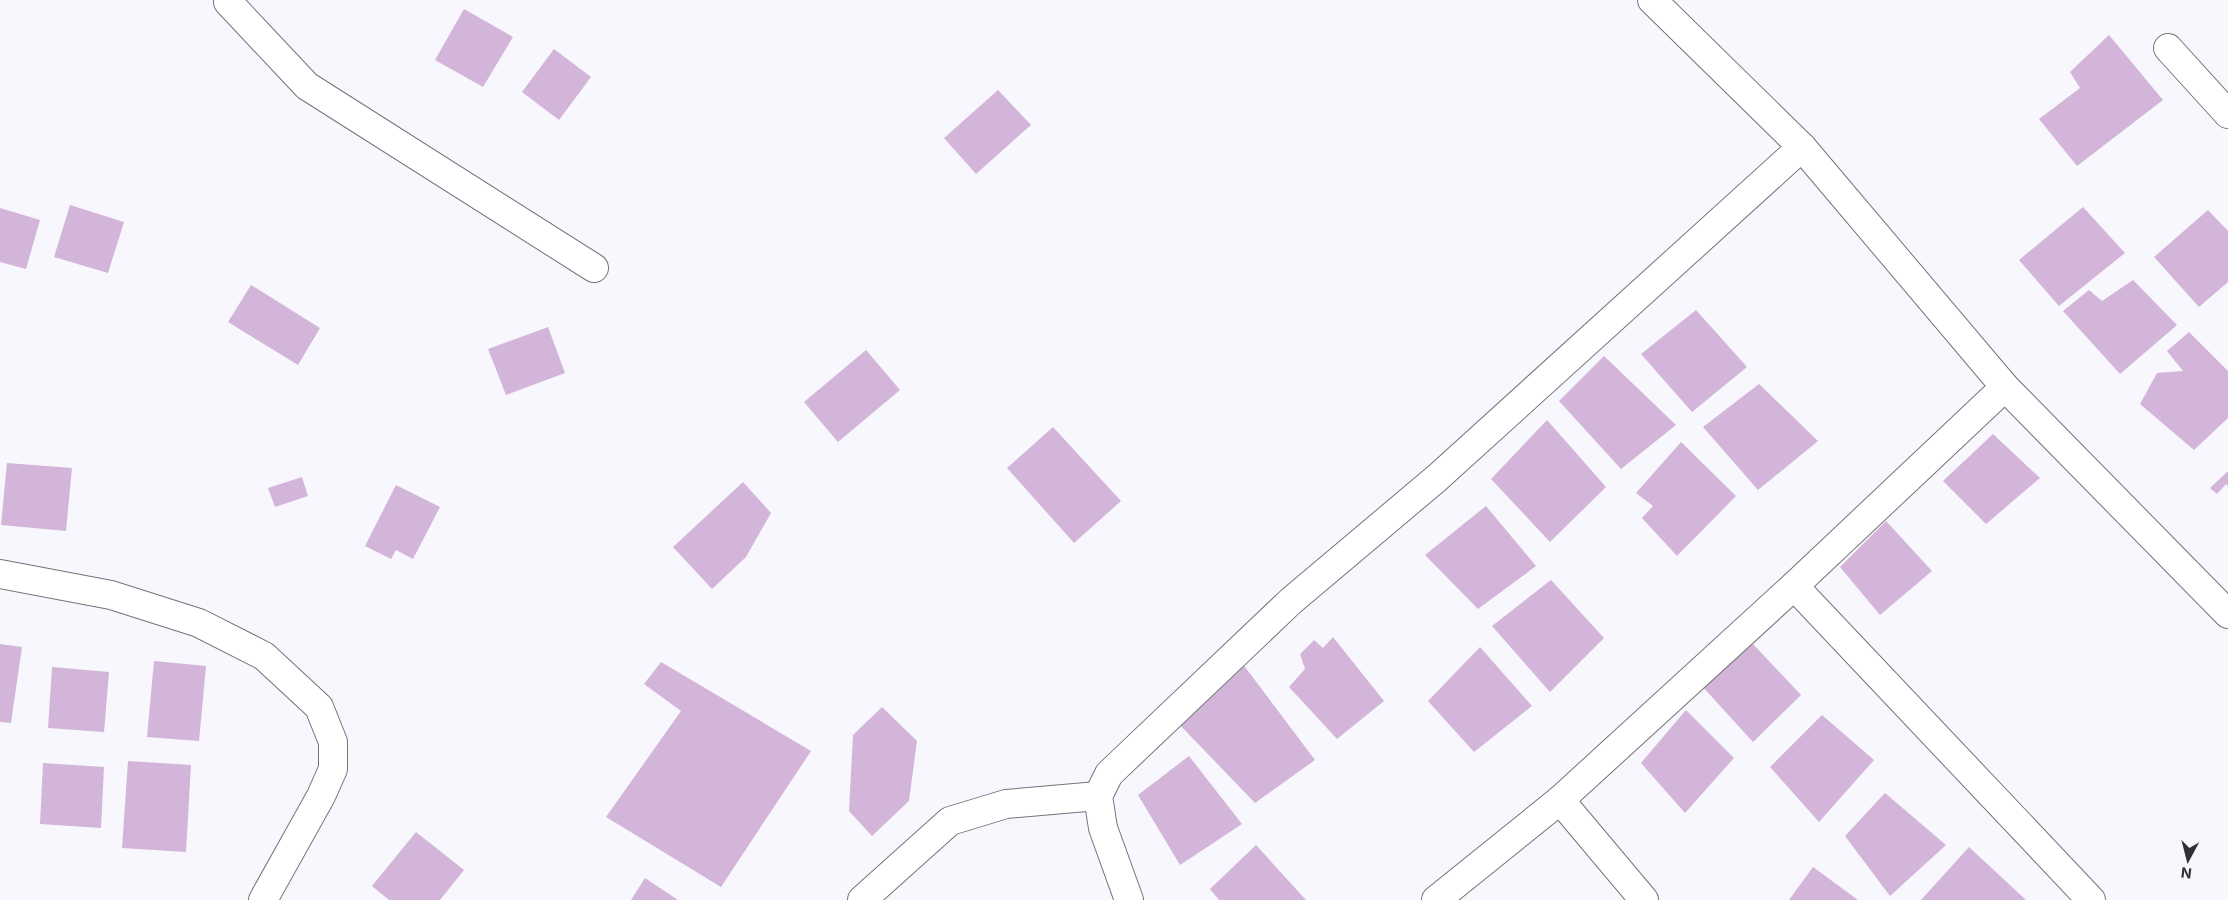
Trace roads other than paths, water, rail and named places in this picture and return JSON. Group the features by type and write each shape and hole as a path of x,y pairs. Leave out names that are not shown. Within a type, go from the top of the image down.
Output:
{"street":[{"path":"1652,0 1802,147 2005,387 2228,614"},
{"path":"226,1 307,86 594,268"},
{"path":"2168,48 2228,114"},
{"path":"1129,900 1103,828 1098,796 1109,774 1291,601 1437,478 1802,147"},
{"path":"1436,900 1560,800 1794,586 2005,387"},
{"path":"0,574 111,595 200,623 264,656 319,707 333,742 333,769 321,796 263,900"},
{"path":"1794,586 2091,900"},
{"path":"862,900 950,821 1006,804 1098,796"},
{"path":"1560,800 1644,900"}]}
